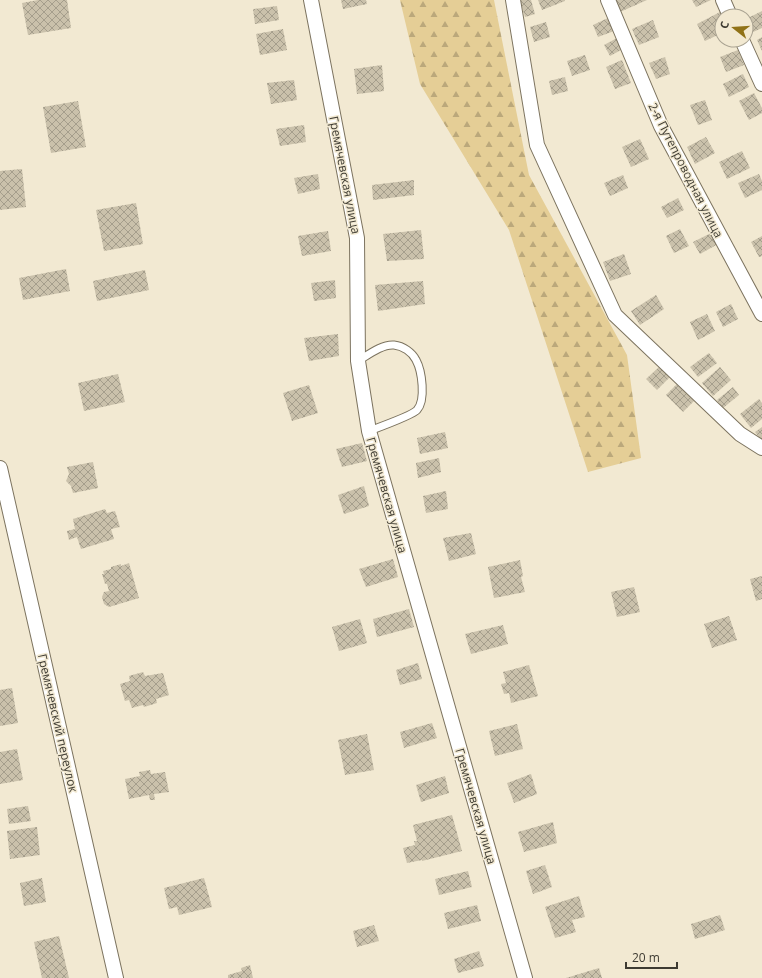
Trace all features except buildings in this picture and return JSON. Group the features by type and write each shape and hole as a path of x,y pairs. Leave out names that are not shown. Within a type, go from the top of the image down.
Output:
{"street":[{"name":"Гремячевская улица","path":"311,0 357,238 358,361 369,431 525,978"},
{"path":"513,0 537,145 615,314 740,434 762,448"},
{"name":"2-я Путепроводная улица","path":"608,0 661,126 762,313"},
{"path":"746,48 762,84"},
{"name":"Гремячевский переулок","path":"0,468 116,978"}],"lane":[{"path":"358,361 382,347 394,345 407,349 416,360 423,387 422,402 417,411 369,431"}],"green space":[{"path":"400,0 494,0 529,175 627,355 641,458 588,472 509,230 420,84"}]}
